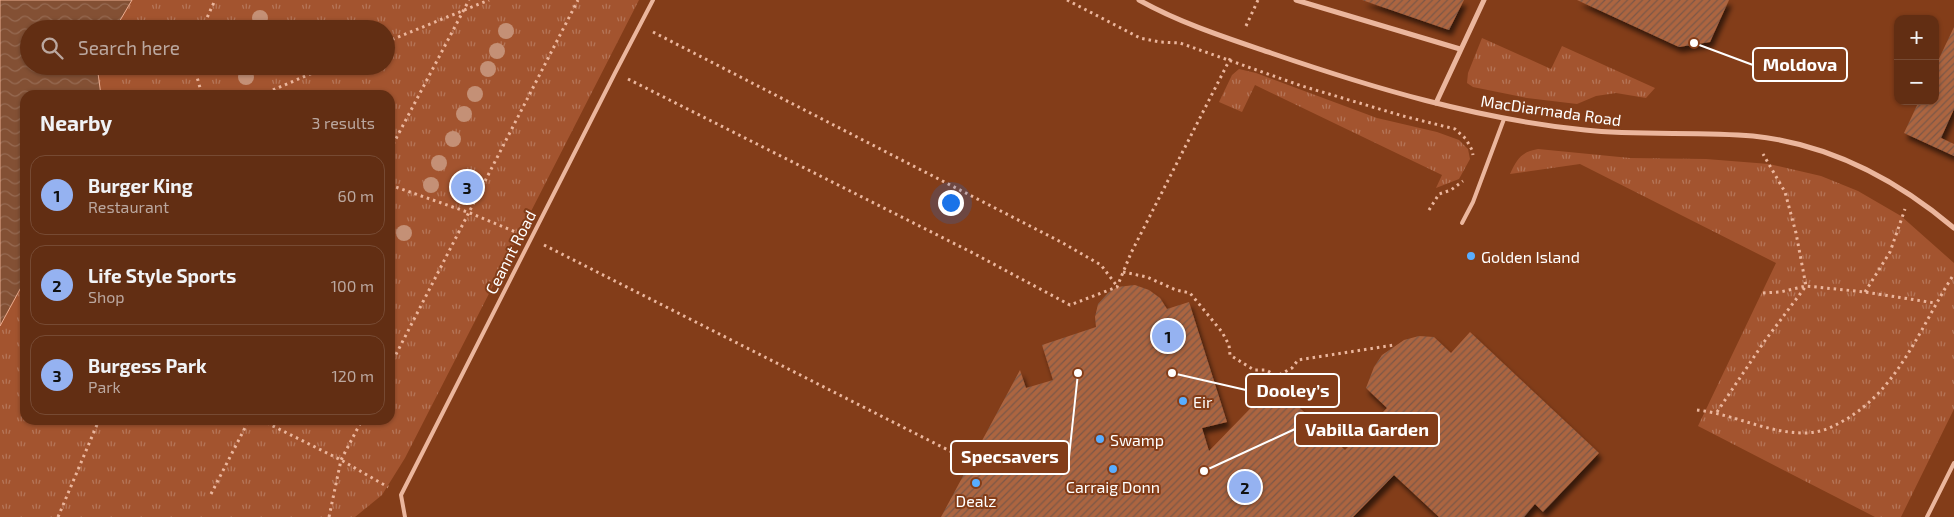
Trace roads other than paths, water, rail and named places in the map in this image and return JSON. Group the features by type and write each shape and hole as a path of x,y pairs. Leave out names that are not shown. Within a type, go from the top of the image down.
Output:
{"street":[{"name":"MacDiarmada Road","path":"1139,0 1188,23 1238,42 1347,78 1436,104 1504,119 1585,130 1636,134 1752,136 1795,142 1838,156 1872,172 1912,195 1954,228"},
{"path":"1296,0 1460,49"},
{"path":"1436,104 1484,0"}],"lane":[{"name":"Ceannt Road","path":"405,517 401,495 653,0"},
{"path":"1462,223 1504,119"},
{"path":"1927,517 1954,463"}],"water":[{"path":"0,0 132,0 120,20 20,20 20,75 98,75 100,90 20,90 20,289 0,326"}],"place":[{"name":"Moldova","path":"1694,43"},
{"name":"Burgess Park","path":"467,187"},
{"name":"Golden Island","path":"1471,256"},
{"name":"Burger King","path":"1168,336"},
{"name":"Specsavers","path":"1078,373"},
{"name":"Dooley’s","path":"1172,373"},
{"name":"Eir","path":"1183,401"},
{"name":"Swamp","path":"1100,439"},
{"name":"Carraig Donn","path":"1113,469"},
{"name":"Vabilla Garden","path":"1204,471"},
{"name":"Dealz","path":"976,483"},
{"name":"Life Style Sports","path":"1245,487"}]}
